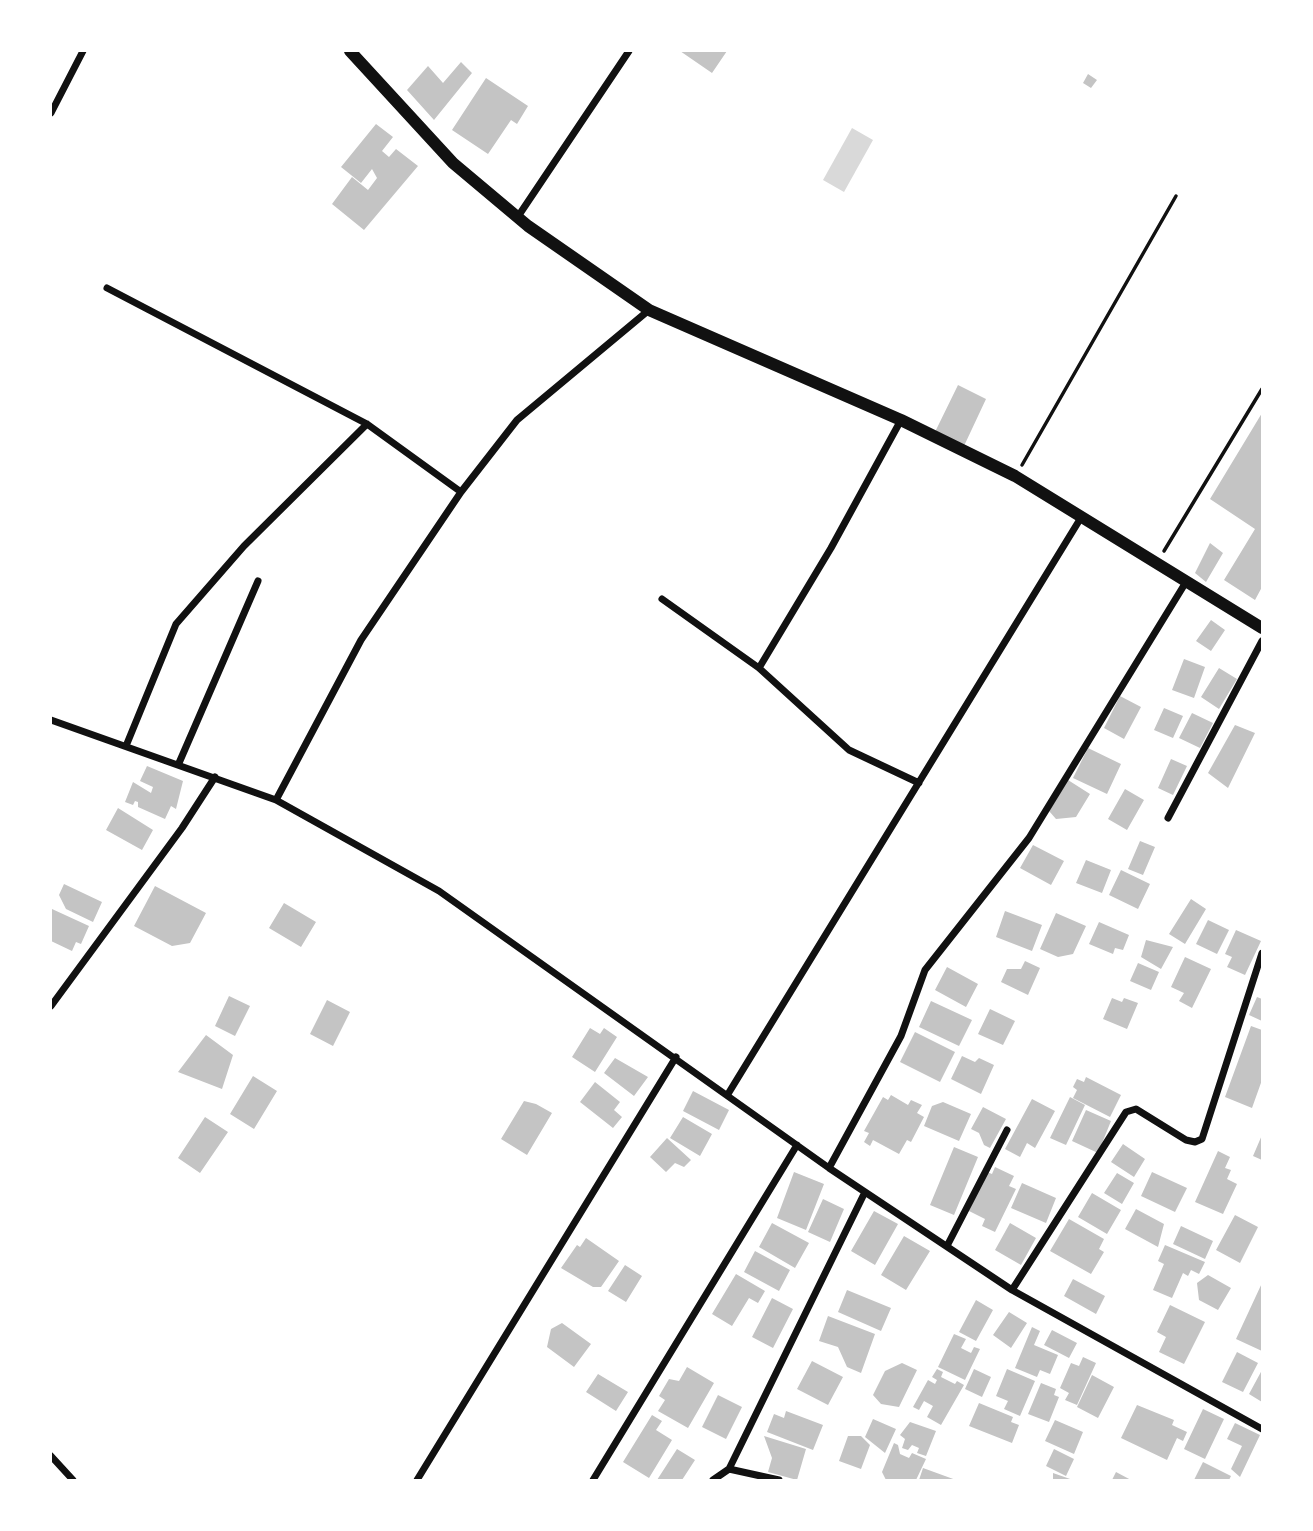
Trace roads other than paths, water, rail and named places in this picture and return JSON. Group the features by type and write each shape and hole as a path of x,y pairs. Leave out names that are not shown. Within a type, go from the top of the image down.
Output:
{"street":[{"path":"51,113 83,51"},
{"path":"517,218 629,51"},
{"path":"357,53 453,163 517,218 649,310 901,420 1016,476 1262,628"},
{"path":"107,288 367,424 461,492"},
{"path":"276,800 361,640 461,492 517,420 649,310"},
{"path":"759,668 831,548 901,420"},
{"path":"126,746 176,624 244,547 367,424"},
{"path":"728,1094 1082,515"},
{"path":"179,763 258,581"},
{"path":"829,1168 901,1036 925,970 1029,838 1186,582"},
{"path":"662,599 759,668 849,750 919,783"},
{"path":"1168,818 1262,641"},
{"path":"51,720 179,763 276,800 439,891 677,1057 829,1168 1012,1290 1262,1429"},
{"path":"51,1006 182,828 215,777"},
{"path":"1012,1290 1126,1112 1136,1109 1186,1140 1195,1142 1202,1139 1262,953"},
{"path":"418,1480 677,1057"},
{"path":"947,1247 1007,1130"},
{"path":"593,1480 797,1145"},
{"path":"713,1480 729,1469 865,1192"},
{"path":"51,1456 73,1480"},
{"path":"729,1469 779,1480"}]}
